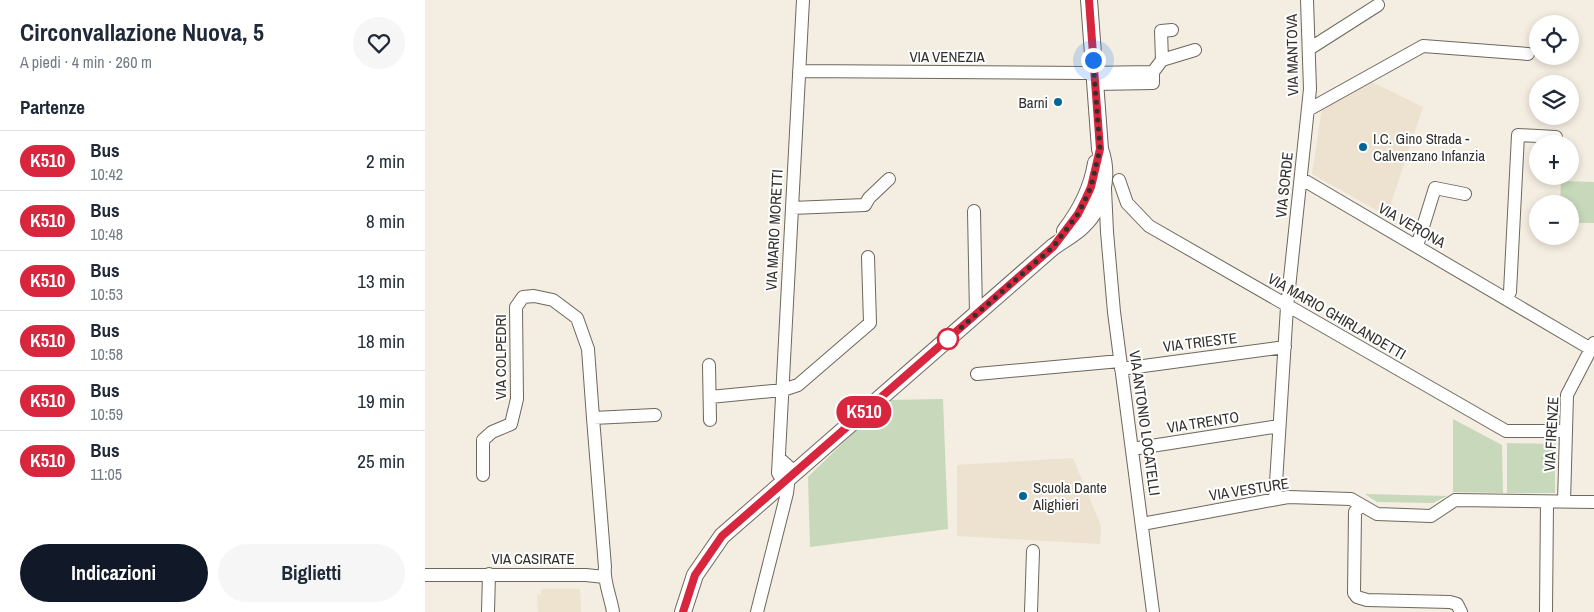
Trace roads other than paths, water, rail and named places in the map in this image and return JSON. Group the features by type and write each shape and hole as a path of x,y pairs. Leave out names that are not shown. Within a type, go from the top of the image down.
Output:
{"main road":[{"path":"683,612 695,575 722,536 1053,247 1079,228 1100,192 1100,149 1089,0"},
{"path":"1053,247 1078,214 1100,192"}],"street":[{"name":"VIA MARIO MORETTI","path":"788,477 790,468 780,459 803,0"},
{"name":"VIA MANTOVA","path":"1307,0 1310,89 1308,110"},
{"path":"1309,49 1378,5"},
{"path":"1162,60 1161,31 1172,30"},
{"path":"1308,110 1423,46 1528,54"},
{"path":"1095,78 1153,83 1153,72 1162,60 1195,50"},
{"name":"VIA VENEZIA","path":"799,71 1095,78"},
{"name":"VIA SORDE","path":"1275,499 1287,307 1308,110"},
{"path":"1506,299 1509,292 1518,134 1531,135"},
{"path":"792,208 865,205 869,198 889,179"},
{"name":"VIA VERONA","path":"1301,181 1311,184 1506,299 1593,346"},
{"path":"1417,246 1435,188 1465,194"},
{"name":"VIA ANTONIO LOCATELLI","path":"1100,192 1101,219 1107,235 1120,365 1153,612"},
{"name":"VIA MARIO GHIRLANDETTI","path":"1100,192 1127,203 1149,226 1287,307 1506,431 1566,431"},
{"path":"974,211 977,314"},
{"path":"1079,228 1095,228 1107,235"},
{"path":"710,397 783,390 798,385 870,322 868,257"},
{"name":"VIA COLPEDRI","path":"483,474 483,440 492,432 511,424 516,411 516,307 523,297 534,296 553,300 577,318 589,349 604,577"},
{"name":"VIA FIRENZE","path":"1564,502 1567,395 1593,346"},
{"name":"VIA TRIESTE","path":"977,374 1120,365 1285,347"},
{"path":"709,365 710,420"},
{"path":"593,418 655,416"},
{"name":"VIA TRENTO","path":"1132,449 1279,426"},
{"path":"757,612 787,493 788,477"},
{"name":"VIA VESTURE","path":"1142,524 1287,497 1351,499 1377,514 1431,516 1455,500 1594,502"},
{"path":"1546,612 1547,502"},
{"path":"1361,505 1355,512 1354,593 1357,597 1367,600 1450,602 1457,604 1461,612"},
{"path":"1031,612 1033,551"},
{"path":"488,612 489,574"},
{"name":"VIA CASIRATE","path":"425,575 586,575 604,577"},
{"path":"604,577 613,612"}],"place":[{"name":"Barni","path":"1058,102"},
{"name":"I.C. Gino Strada - Calvenzano Infanzia","path":"1363,147"},
{"name":"Scuola Dante Alighieri","path":"1023,496"}]}
